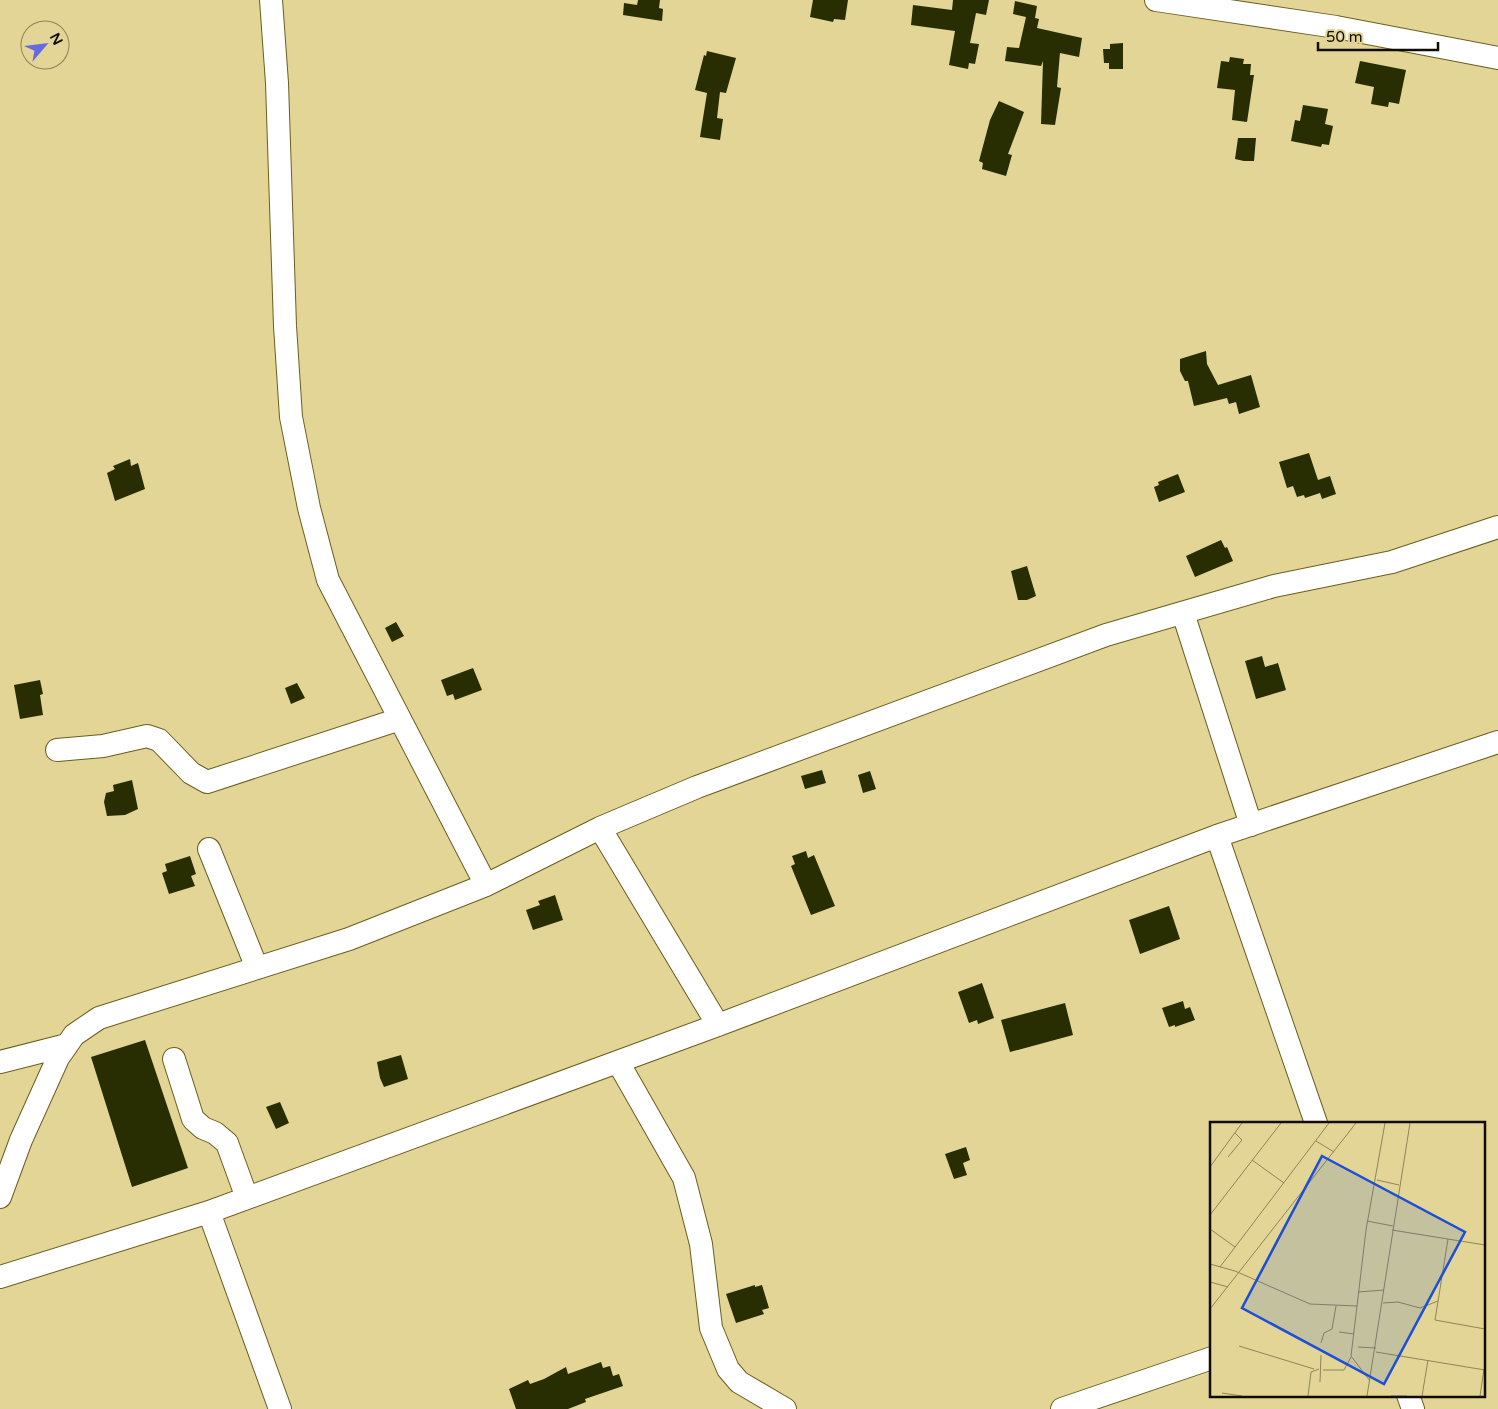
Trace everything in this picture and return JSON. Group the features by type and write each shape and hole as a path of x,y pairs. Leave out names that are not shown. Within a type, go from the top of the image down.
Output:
{"street":[{"path":"271,0 276,83 284,326 291,417 309,508 328,580 486,885"},
{"path":"1156,0 1336,27 1498,58"},
{"path":"0,1197 25,1131 58,1058 74,1035 99,1018 349,939 486,885 600,828 697,787 1106,635 1274,586 1392,562 1498,527"},
{"path":"1183,613 1251,825"},
{"path":"57,750 103,746 147,736 159,740 191,773 207,782 400,719"},
{"path":"0,1277 209,1212 618,1062 1218,836 1498,742"},
{"path":"600,828 718,1024"},
{"path":"1218,836 1316,1122"},
{"path":"210,849 257,968"},
{"path":"0,1062 67,1045"},
{"path":"174,1059 193,1119 203,1128 215,1132 227,1143 247,1198"},
{"path":"618,1062 684,1178 702,1244 711,1328 728,1369 739,1382 785,1409"},
{"path":"209,1212 280,1409"},
{"path":"1062,1409 1210,1359"},
{"path":"1408,1396 1413,1409"}],"building":[{"path":"638,0 660,0 659,8 663,9 662,21 623,15 624,3 637,5"},
{"path":"813,0 848,0 845,20 834,19 833,22 810,17"},
{"path":"953,0 989,0 986,15 976,13 970,43 979,44 975,64 969,63 968,69 949,65 955,31 911,25 913,5 952,10"},
{"path":"1015,1 1037,6 1035,18 1039,19 1037,28 1082,38 1079,57 1060,53 1057,87 1061,88 1055,125 1041,124 1043,61 1041,66 1005,61 1007,47 1019,48 1026,17 1013,14"},
{"path":"1123,43 1123,69 1109,69 1109,63 1104,63 1103,49 1110,49 1110,44"},
{"path":"707,51 736,58 726,93 720,92 717,118 723,119 720,140 700,137 707,93 695,90 704,55 706,56"},
{"path":"1230,57 1244,59 1243,64 1251,64 1250,75 1254,75 1247,122 1232,120 1235,90 1217,88 1221,61 1229,62"},
{"path":"1360,61 1406,70 1399,104 1389,102 1388,107 1371,104 1374,87 1355,83"},
{"path":"999,101 1024,112 1008,154 1012,155 1006,176 982,169 983,163 979,161 990,120"},
{"path":"1303,105 1328,109 1325,124 1333,126 1329,145 1322,144 1321,147 1291,141 1295,120 1300,121"},
{"path":"1238,138 1256,138 1254,161 1235,159"},
{"path":"1206,351 1207,364 1218,385 1251,375 1260,407 1239,414 1236,402 1229,404 1227,398 1194,406 1188,381 1185,381 1180,371 1180,359"},
{"path":"1309,453 1318,480 1330,476 1336,494 1322,499 1320,493 1305,498 1304,495 1297,497 1293,486 1287,488 1279,462"},
{"path":"130,459 131,466 138,463 145,489 115,501 107,473 115,469 113,466"},
{"path":"1178,474 1185,492 1159,502 1154,487 1159,485 1158,482"},
{"path":"1221,540 1225,548 1227,547 1233,561 1195,577 1186,556"},
{"path":"1027,566 1036,596 1027,600 1018,600 1011,571"},
{"path":"396,622 404,636 392,642 385,628"},
{"path":"1262,656 1265,667 1278,663 1286,690 1256,699 1245,661"},
{"path":"473,668 482,690 455,700 453,694 447,696 441,680"},
{"path":"40,680 43,694 40,695 43,715 20,719 14,685"},
{"path":"297,683 305,698 291,704 285,688"},
{"path":"822,770 826,783 805,789 801,776"},
{"path":"870,771 876,789 863,793 858,775"},
{"path":"132,780 138,809 125,815 107,816 104,802 106,793 114,791 113,785"},
{"path":"806,851 808,858 814,855 835,906 811,915 791,866 795,864 792,856"},
{"path":"190,856 196,874 191,876 195,886 169,894 162,873 167,871 165,864"},
{"path":"555,895 563,920 533,930 526,910 540,905 538,901"},
{"path":"1169,906 1180,939 1140,954 1129,920"},
{"path":"982,983 994,1018 978,1024 977,1020 969,1023 958,992"},
{"path":"1183,1001 1185,1009 1190,1007 1195,1020 1175,1027 1175,1025 1169,1027 1162,1008"},
{"path":"1065,1003 1073,1035 1010,1052 1001,1020"},
{"path":"145,1040 188,1168 132,1187 91,1057"},
{"path":"401,1055 408,1079 384,1087 377,1062"},
{"path":"280,1102 289,1123 276,1129 266,1107"},
{"path":"966,1147 970,1160 963,1163 967,1175 954,1179 945,1154"},
{"path":"755,1285 755,1287 762,1285 769,1308 762,1310 764,1314 736,1323 726,1294"},
{"path":"601,1362 603,1368 610,1366 613,1376 619,1374 623,1386 585,1399 586,1402 568,1409 516,1409 509,1389 528,1380 530,1384 544,1379 566,1367 568,1374"}]}
